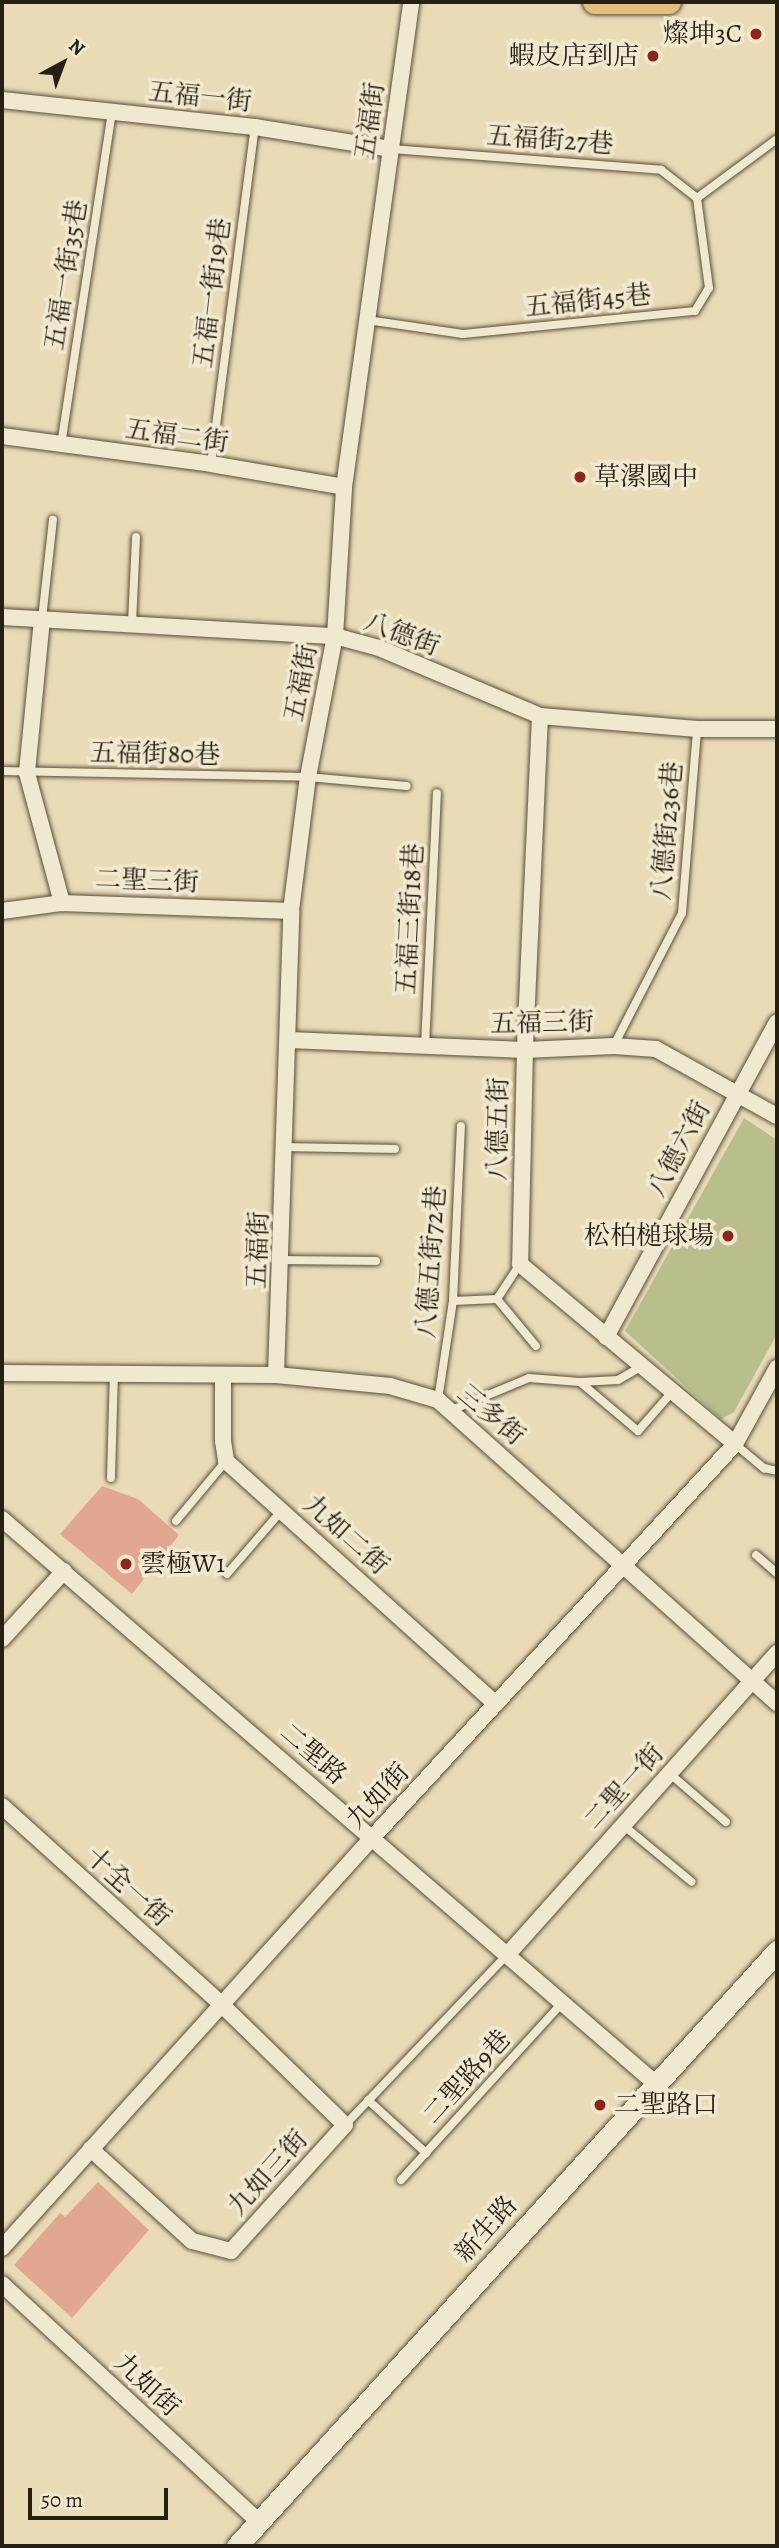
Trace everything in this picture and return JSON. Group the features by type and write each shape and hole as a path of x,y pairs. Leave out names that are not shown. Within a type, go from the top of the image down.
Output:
{"main road":[{"path":"595,2 669,2"}],"street":[{"name":"五福街","path":"276,1375 282,1260 291,911 309,777 335,636 344,487 411,2"},
{"name":"五福一街","path":"2,100 255,127 391,149"},
{"name":"五福二街","path":"2,436 211,464 344,487"},
{"name":"八德街","path":"2,617 335,636 379,648 540,716 698,729 777,729"},
{"path":"42,619 27,773 62,903"},
{"name":"八德五街","path":"520,1264 525,1050 540,716"},
{"name":"二聖三街","path":"2,911 62,903 291,911"},
{"name":"八德六街","path":"606,1337 777,1022"},
{"name":"五福三街","path":"289,1040 525,1050 614,1046 656,1049 777,1116"},
{"path":"520,1264 735,1444"},
{"name":"九如街","path":"2,2248 372,1838 735,1444 777,1368"},
{"name":"三多街","path":"2,1373 276,1375 390,1386 438,1400 777,1703"},
{"path":"223,1375 223,1441 226,1461"},
{"name":"九如二街","path":"226,1461 496,1704"},
{"name":"二聖路","path":"2,1519 655,2083"},
{"path":"2,1639 64,1572"},
{"name":"二聖一街","path":"508,1954 777,1653"},
{"name":"十全一街","path":"2,1806 221,2004"},
{"name":"新生路","path":"237,2546 777,1951"},
{"name":"九如三街","path":"91,2149 192,2241 231,2251 345,2125 221,2004"},
{"name":"九如街","path":"2,2284 259,2522"}],"lane":[{"name":"五福一街35巷","path":"61,445 112,112"},
{"name":"五福一街19巷","path":"211,464 255,127"},
{"path":"697,198 777,139"},
{"name":"五福街27巷","path":"391,149 661,170 697,198"},
{"name":"五福街45巷","path":"367,320 463,334 695,311 709,288 697,198"},
{"path":"42,619 53,520"},
{"path":"132,623 136,537"},
{"name":"八德街236巷","path":"614,1046 682,913 698,729"},
{"name":"五福街80巷","path":"2,771 309,777 407,786"},
{"name":"五福三街18巷","path":"425,1046 437,793"},
{"name":"八德五街72巷","path":"438,1400 453,1301 461,1126"},
{"path":"285,1147 395,1149"},
{"path":"282,1260 376,1261"},
{"path":"497,1299 520,1264"},
{"path":"453,1301 497,1299"},
{"path":"497,1299 536,1346"},
{"path":"452,1410 529,1378 580,1382 618,1380 642,1366"},
{"path":"111,1478 114,1372"},
{"path":"580,1382 638,1431 673,1392"},
{"path":"735,1444 765,1468 777,1471"},
{"path":"176,1521 226,1461"},
{"path":"227,1574 282,1510"},
{"path":"756,1555 777,1573"},
{"path":"669,1773 726,1822"},
{"path":"623,1825 692,1882"},
{"path":"345,2125 508,1954"},
{"name":"二聖路9巷","path":"401,2180 563,2002"},
{"path":"368,2100 426,2153"}],"green space":[{"name":"松柏槌球場","path":"744,1118 777,1140 777,1334 734,1412 721,1419 625,1331"}],"building":[{"name":"雲極W1","path":"102,1486 138,1499 179,1535 132,1594 60,1534"},
{"path":"98,2182 149,2230 72,2318 14,2265 60,2213 65,2217"}],"place":[{"name":"燦坤3C","path":"756,34"},
{"name":"蝦皮店到店","path":"653,56"},
{"name":"草漯國中","path":"580,477"},
{"name":"松柏槌球場","path":"728,1236"},
{"name":"雲極W1","path":"126,1564"},
{"name":"二聖路口","path":"600,2105"}]}
